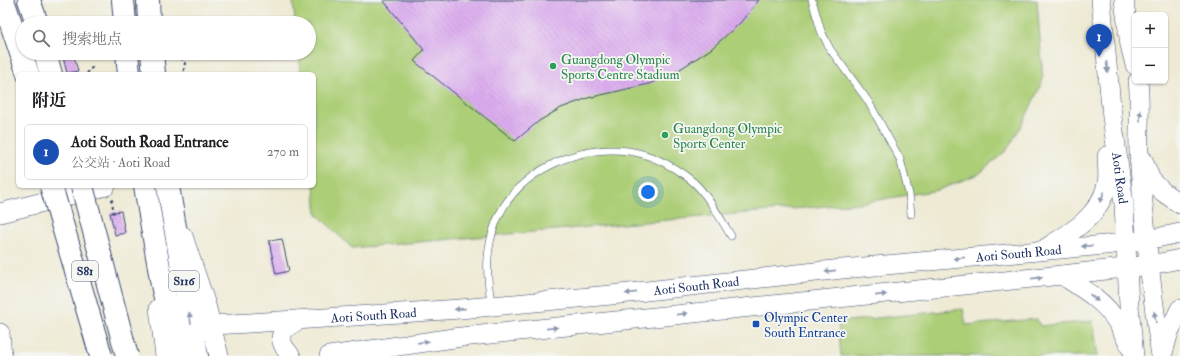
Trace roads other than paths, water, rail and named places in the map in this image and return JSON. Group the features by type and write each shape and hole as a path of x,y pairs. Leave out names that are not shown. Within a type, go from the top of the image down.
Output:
{"main road":[{"path":"3,0 16,38"},
{"path":"29,0 35,16"},
{"path":"41,0 45,16"},
{"path":"123,0 124,16"},
{"path":"148,0 149,16"},
{"path":"0,34 16,80"},
{"path":"23,60 27,72"},
{"path":"47,60 50,72"},
{"path":"57,60 60,72"},
{"path":"128,60 129,72"},
{"path":"153,60 154,72"},
{"path":"52,188 101,356"},
{"name":"S81","path":"62,188 108,356"},
{"name":"S81","path":"83,188 127,356"},
{"name":"S116","path":"145,188 162,285 180,356"},
{"path":"100,191 112,268 132,356"},
{"name":"S116","path":"170,196 197,356"}],"street":[{"path":"1101,4 1112,14 1119,12 1125,3"},
{"path":"1125,3 1132,53"},
{"name":"Aoti Road","path":"1101,4 1112,118 1124,204 1127,268 1134,356"},
{"name":"Aoti Road","path":"1138,84 1140,99 1139,151 1153,304 1162,356"},
{"path":"1042,250 1083,224 1092,215 1099,204 1107,184 1108,173 1106,139 1112,118"},
{"path":"1139,151 1151,180 1163,192 1180,204"},
{"path":"0,201 49,188"},
{"path":"138,188 142,193 150,216 154,272 165,356"},
{"path":"0,213 100,191"},
{"path":"170,196 212,325 219,356"},
{"name":"Aoti South Road","path":"212,325 492,306 611,295 842,269 1147,240 1180,233"},
{"path":"1011,280 1018,273 1020,267 1018,258 1012,253"},
{"name":"Aoti South Road","path":"329,356 461,337 1062,275 1127,268 1180,260"},
{"path":"1062,275 1093,297 1111,313 1134,356"},
{"path":"1162,356 1169,332 1180,309"},
{"path":"292,356 285,349 282,334 287,326 298,320"},
{"path":"0,333 2,356"}],"lane":[{"path":"812,0 821,31 830,49 868,101 900,159 909,194 911,214"},
{"path":"492,306 487,281 487,260 496,222 517,190 532,176 551,164 575,156 599,151 628,152 651,157 672,167 692,180 711,203 731,236"}],"place":[{"name":"Aoti South Road Entrance","path":"1099,57"},
{"name":"Guangdong Olympic Sports Centre Stadium","path":"553,66"},
{"name":"Guangdong Olympic Sports Center","path":"665,135"},
{"name":"Olympic Center South Entrance","path":"756,324"}]}
